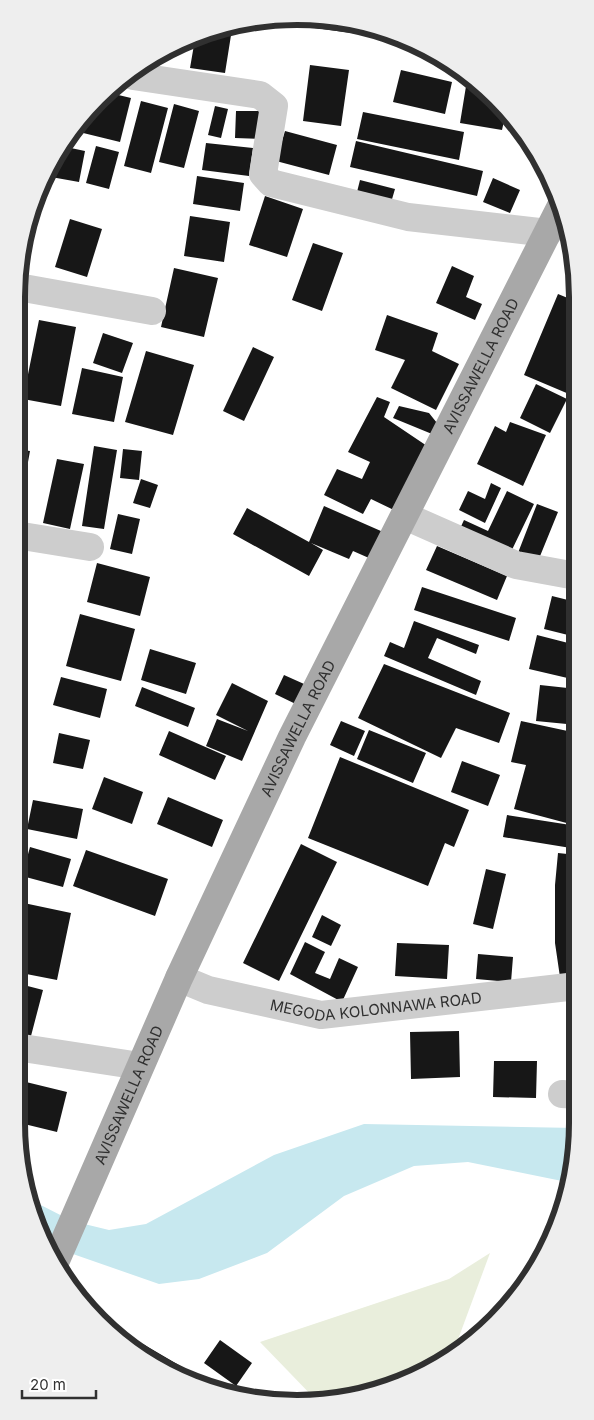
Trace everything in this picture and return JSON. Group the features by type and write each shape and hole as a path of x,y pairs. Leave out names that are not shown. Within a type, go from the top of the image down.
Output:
{"main road":[{"name":"AVISSAWELLA ROAD","path":"59,1254 179,978 292,737 557,215"}],"street":[{"path":"137,77 260,96 274,106 263,174 271,183 408,217 548,233"},
{"path":"25,289 152,311"},
{"path":"405,516 516,564 569,575"},
{"path":"25,537 90,548"},
{"name":"MEGODA KOLONNAWA ROAD","path":"179,978 208,990 321,1015 569,987"},
{"path":"25,1048 140,1066"}],"green space":[{"path":"490,1253 457,1343 433,1359 384,1381 350,1390 310,1394 260,1342 449,1279"}],"water":[{"path":"364,1124 569,1128 567,1159 563,1181 468,1162 414,1166 344,1196 267,1253 199,1279 159,1284 55,1248 37,1203 72,1221 109,1230 146,1224 274,1155"}],"building":[{"path":"300,26 333,27 359,32 359,34"},
{"path":"231,33 225,73 190,68 194,46"},
{"path":"310,65 349,70 341,126 303,121"},
{"path":"401,70 452,82 445,114 393,102"},
{"path":"466,84 504,120 502,130 460,123"},
{"path":"116,94 131,98 120,142 80,132"},
{"path":"141,101 168,108 151,173 124,166"},
{"path":"174,104 199,111 184,168 159,162"},
{"path":"215,106 228,109 221,138 208,135"},
{"path":"236,111 261,111 260,139 235,138"},
{"path":"363,112 464,132 459,160 357,139"},
{"path":"285,131 337,145 329,175 276,161"},
{"path":"356,141 483,171 477,196 350,167"},
{"path":"206,143 253,148 249,176 202,170"},
{"path":"96,146 119,152 109,189 86,183"},
{"path":"70,148 85,151 79,182 53,177"},
{"path":"197,176 244,183 240,211 193,204"},
{"path":"493,178 520,190 510,213 483,202"},
{"path":"360,180 395,189 390,206 356,196"},
{"path":"265,196 303,209 287,257 249,245"},
{"path":"190,216 230,222 224,262 184,256"},
{"path":"70,219 102,229 87,277 55,267"},
{"path":"313,243 343,253 322,311 292,300"},
{"path":"452,266 474,276 466,297 482,304 475,320 436,303"},
{"path":"174,268 218,278 204,337 161,327"},
{"path":"558,294 569,299 569,394 524,375"},
{"path":"387,315 438,333 432,351 459,364 436,410 391,388 405,360 375,350"},
{"path":"39,320 76,327 61,406 25,399 25,389"},
{"path":"103,333 133,343 122,373 93,363"},
{"path":"253,347 274,357 244,421 223,411"},
{"path":"146,351 194,365 173,435 125,422"},
{"path":"82,368 123,377 114,422 72,414"},
{"path":"536,384 567,399 550,433 520,418"},
{"path":"377,397 390,402 384,417 430,448 398,512 371,499 363,514 324,495 337,469 362,479 370,462 348,452"},
{"path":"399,406 429,413 437,423 432,434 393,418"},
{"path":"510,422 546,435 523,486 477,464 495,426 506,432"},
{"path":"94,446 117,450 104,529 82,526"},
{"path":"123,449 142,451 139,480 120,478"},
{"path":"25,450 30,451 25,473"},
{"path":"57,459 84,464 70,529 43,523"},
{"path":"141,479 158,485 150,508 133,503"},
{"path":"491,483 501,488 485,523 459,510 468,491 485,499"},
{"path":"507,491 534,504 509,556 458,533 464,520 488,531"},
{"path":"537,504 558,512 536,566 516,558"},
{"path":"324,506 390,535 378,562 353,551 349,559 311,543 323,550 309,576 233,534 247,508 309,542"},
{"path":"118,514 140,519 132,554 110,549"},
{"path":"437,546 507,576 497,600 426,570"},
{"path":"97,563 150,577 140,616 87,602"},
{"path":"422,587 516,618 509,641 414,610"},
{"path":"552,596 569,600 569,635 544,629"},
{"path":"80,614 135,629 121,681 66,666"},
{"path":"414,621 479,645 476,654 437,638 428,658 481,681 476,695 384,656 390,642 404,648"},
{"path":"537,635 569,643 569,678 529,669"},
{"path":"150,649 196,663 186,694 141,680"},
{"path":"384,664 510,713 499,743 456,728 441,758 358,718"},
{"path":"284,675 313,688 304,708 275,694"},
{"path":"61,677 107,689 100,718 53,705"},
{"path":"232,683 268,701 242,761 206,746 217,719 248,731 216,715"},
{"path":"540,685 569,688 569,724 536,721"},
{"path":"142,687 195,708 188,727 135,706"},
{"path":"341,721 365,731 354,756 330,745"},
{"path":"521,721 569,731 569,824 514,809 526,765 511,762"},
{"path":"369,730 426,753 413,783 357,759"},
{"path":"169,731 226,756 215,780 159,755"},
{"path":"59,733 90,740 83,769 53,763"},
{"path":"340,757 469,810 454,847 445,843 428,886 308,838"},
{"path":"462,761 500,775 488,806 451,792"},
{"path":"104,777 143,792 132,824 92,809"},
{"path":"168,797 223,820 212,847 157,824"},
{"path":"33,800 83,809 77,839 27,829"},
{"path":"507,815 569,825 569,848 503,837"},
{"path":"301,844 337,862 279,981 243,963"},
{"path":"30,847 71,859 63,887 25,877 25,865"},
{"path":"86,850 168,879 155,916 73,886"},
{"path":"558,853 569,854 569,983 561,984 555,943 555,885"},
{"path":"486,869 506,874 493,929 473,924"},
{"path":"25,903 71,913 57,980 25,974"},
{"path":"322,915 341,925 331,946 312,937"},
{"path":"305,942 325,952 315,973 330,979 339,958 358,967 342,1002 290,974"},
{"path":"397,943 449,945 447,979 395,976"},
{"path":"478,954 513,957 511,982 476,979"},
{"path":"25,985 43,990 31,1036 25,1034"},
{"path":"459,1031 460,1077 411,1079 410,1032"},
{"path":"494,1061 537,1061 536,1098 493,1097"},
{"path":"26,1082 67,1092 57,1132 25,1124"},
{"path":"220,1340 252,1363 236,1386 204,1363"},
{"path":"143,1344 188,1372 161,1359 142,1346"}]}
